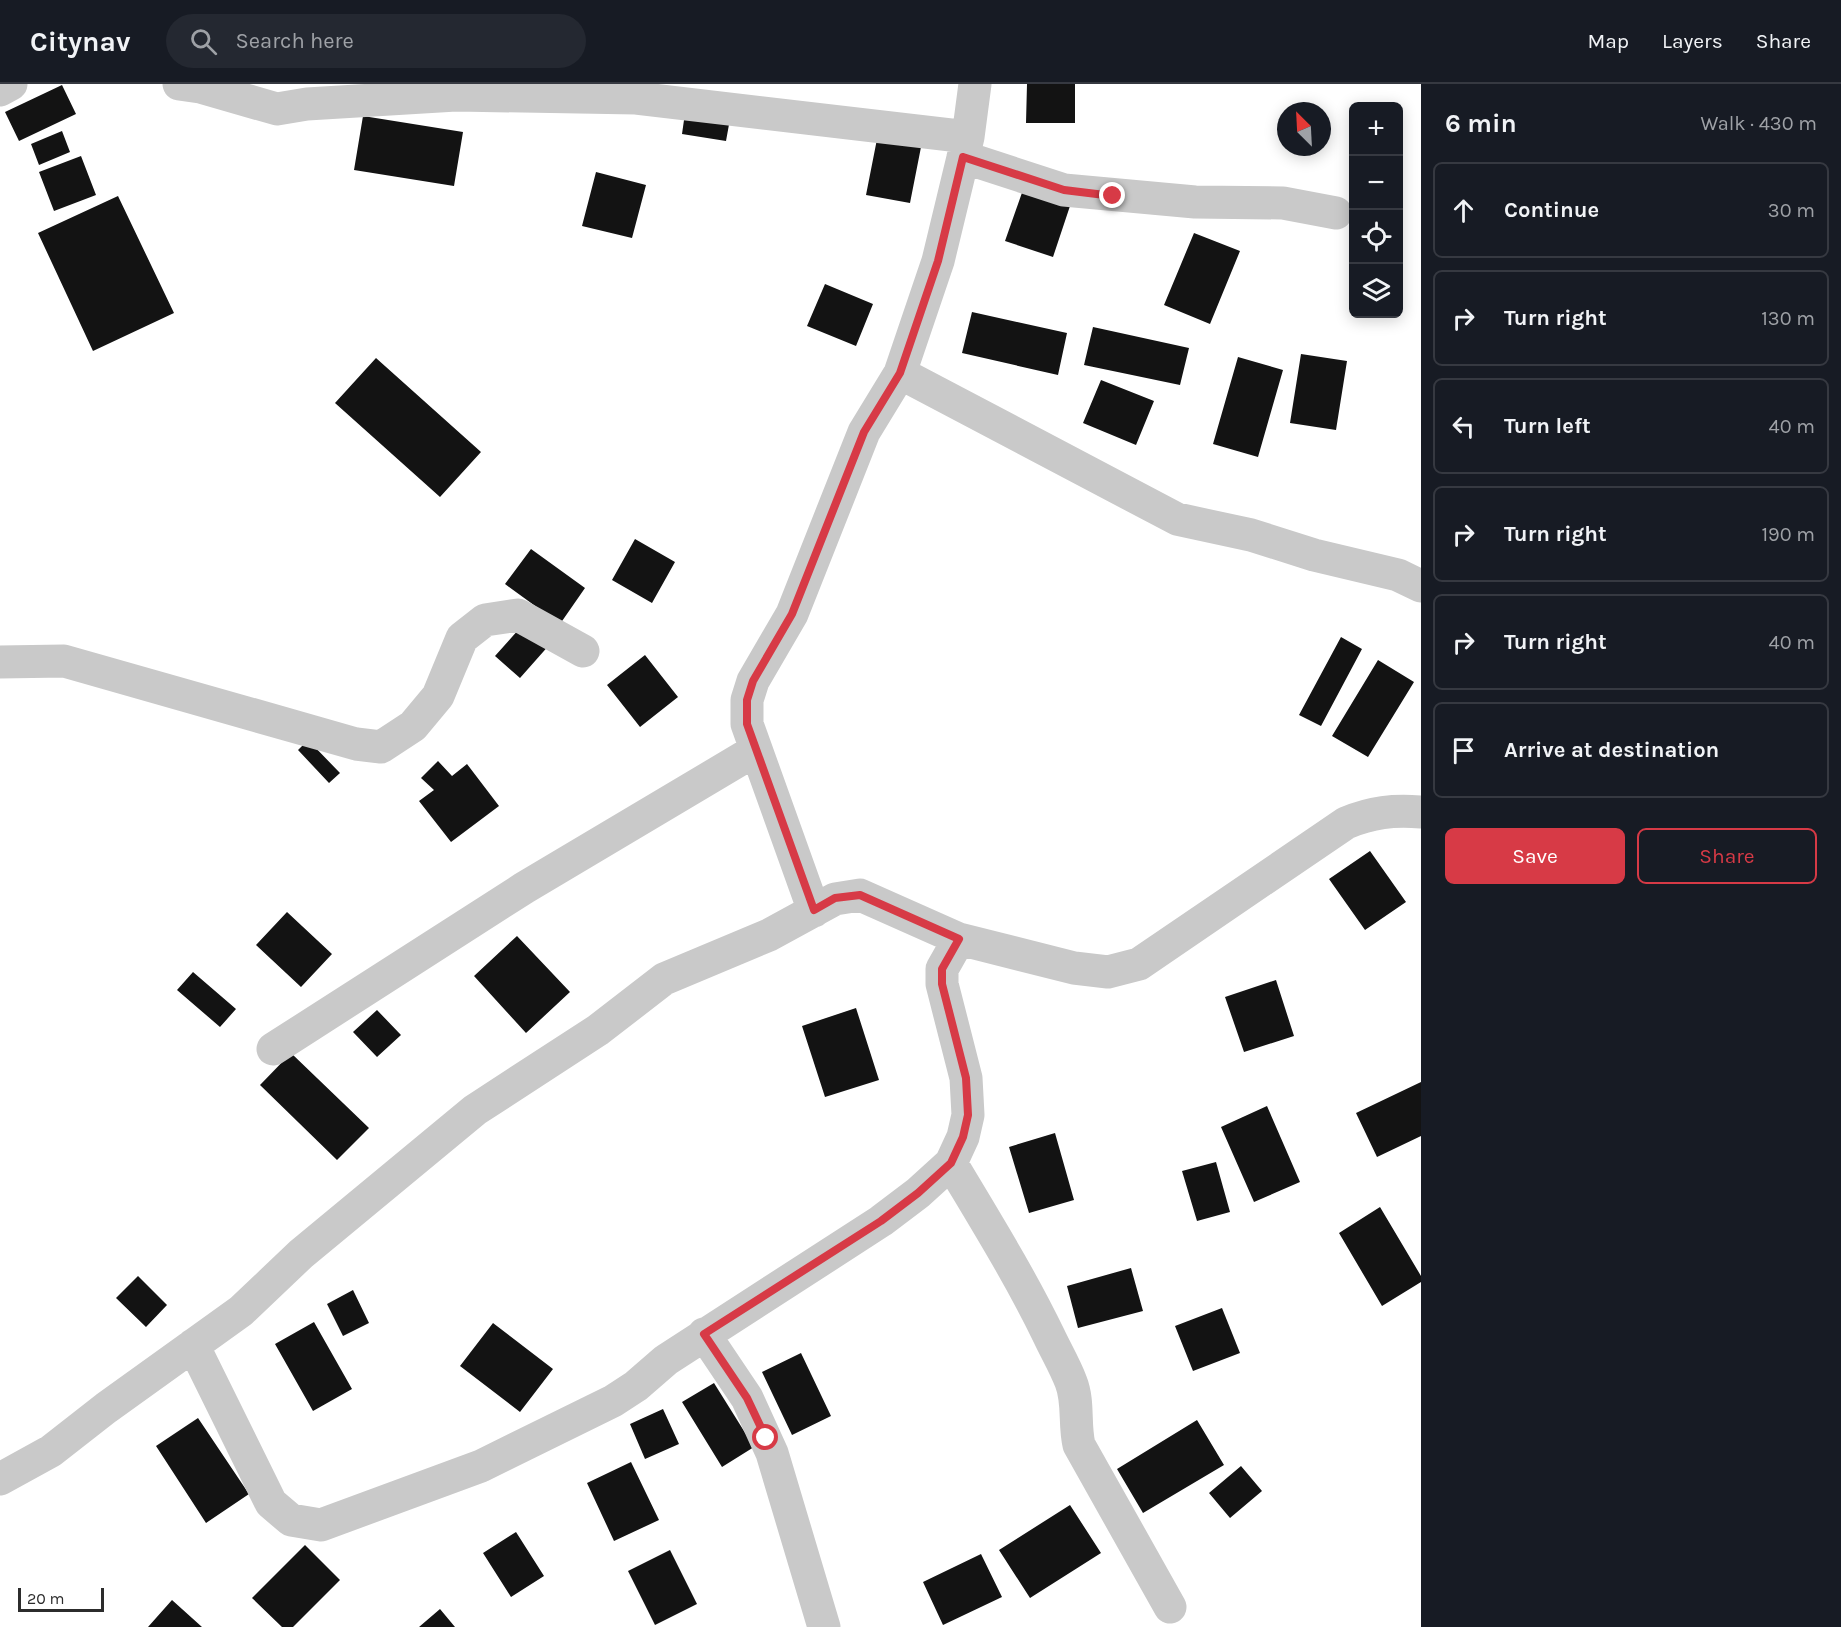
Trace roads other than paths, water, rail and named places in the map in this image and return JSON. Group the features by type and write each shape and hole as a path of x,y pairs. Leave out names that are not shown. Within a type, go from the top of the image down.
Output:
{"street":[{"path":"0,90 11,84"},
{"path":"179,84 200,87 277,109 307,104 456,95 636,98 965,147 1064,190 1195,202 1283,203 1336,213"},
{"path":"814,910 747,724 747,700 753,681 792,614 864,432 900,373 938,261 965,147 975,84"},
{"path":"900,373 1177,519 1251,535 1314,555 1398,575 1421,586"},
{"path":"0,662 64,661 356,744 381,747 413,726 438,696 462,638 485,620 518,615 583,651"},
{"path":"273,1049 524,888 756,750"},
{"path":"0,1479 51,1451 241,1311 301,1254 475,1110 598,1030 664,979 769,935 835,898 860,895 959,939 1074,968 1108,972 1139,964 1346,823 1367,814 1390,810 1421,812"},
{"path":"193,1345 271,1503 291,1520 321,1526 481,1466 603,1406 636,1386 666,1360 704,1334 881,1221 918,1193 951,1163 963,1137 968,1115 966,1087 942,984 942,969 959,939"},
{"path":"951,1163 1006,1254 1047,1331 1071,1381 1077,1401 1079,1445 1170,1607"},
{"path":"704,1334 747,1398 772,1453 824,1627"}]}
